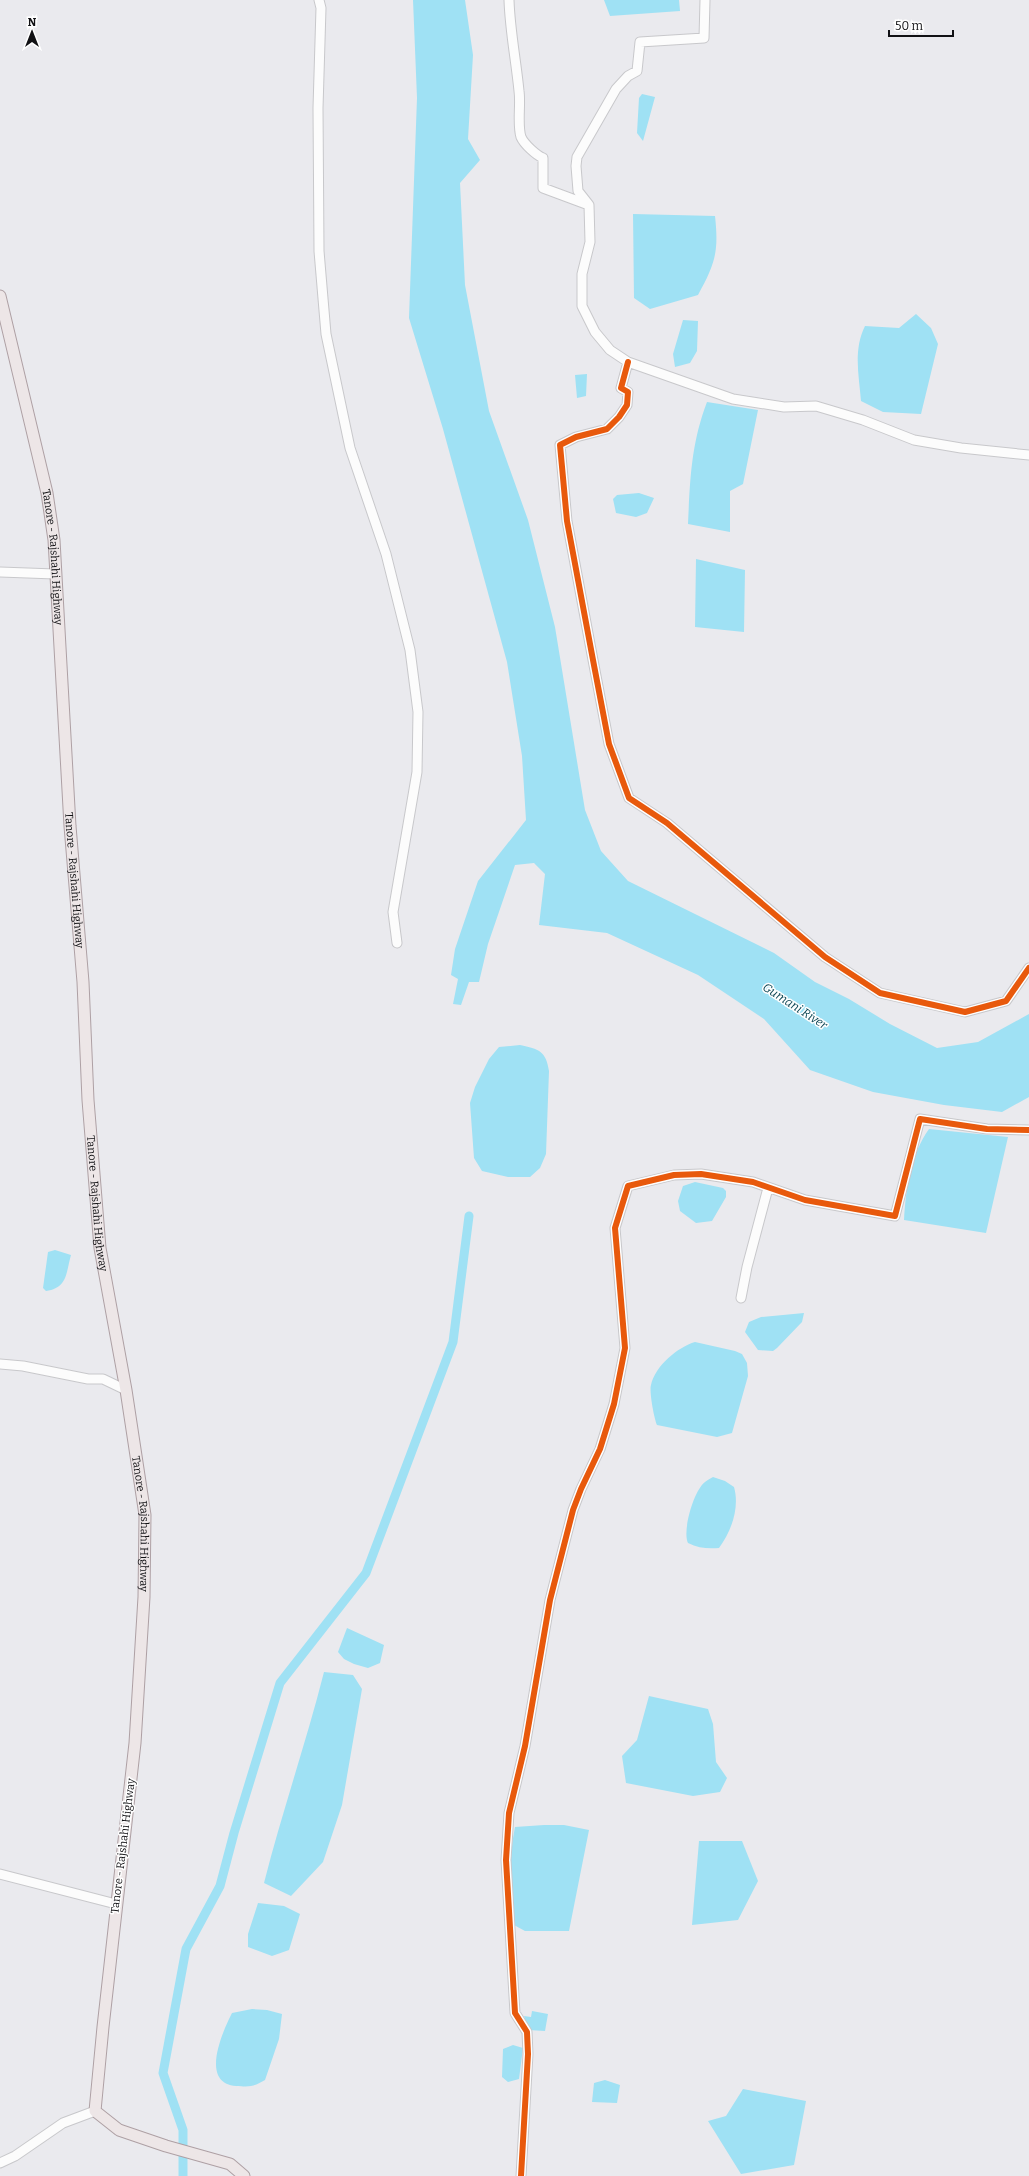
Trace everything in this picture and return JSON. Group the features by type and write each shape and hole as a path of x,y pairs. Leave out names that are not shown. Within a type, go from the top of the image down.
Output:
{"main road":[{"name":"Tanore - Rajshahi Highway","path":"0,296 48,493 54,540 70,826 83,982 88,1100 100,1240 126,1390 145,1515 144,1597 135,1743 116,1904 96,2112"},
{"path":"96,2112 119,2130 166,2146 230,2164 244,2176"}],"street":[{"path":"319,0 321,8 318,108 319,251 325,328 350,448 364,484 386,554 410,650 418,712 417,772 393,912 397,943"},
{"path":"508,0 511,36 520,91 521,137 537,156 542,158 542,188 589,205"},
{"path":"705,0 704,38 640,42 637,71 628,76 616,89 577,157 578,191 589,205 590,242 582,274 582,306 595,332 610,350 628,362 733,399 784,407 816,406 863,420 914,440 961,448 1029,455"},
{"path":"628,362 620,388 628,392 627,405 619,417 607,429 576,436 560,445 567,522 609,744 629,798 667,823 825,957 880,993 965,1012 1006,1001 1029,968"},
{"path":"0,572 55,574"},
{"path":"521,2176 528,2054 527,2032 515,2013 506,1860 509,1813 525,1746 550,1600 573,1510 581,1489 600,1450 614,1404 625,1348 615,1228 628,1186 674,1175 701,1174 754,1182 806,1200 895,1216 920,1119 987,1129 1029,1130"},
{"path":"741,1298 747,1267 768,1188"},
{"path":"0,1364 24,1366 88,1379 103,1379 126,1390"},
{"path":"0,1874 116,1904"},
{"path":"0,2163 15,2156 63,2123 96,2112"}],"water":[{"name":"Gumani River","path":"413,0 465,0 473,55 468,139 480,160 460,183 465,285 489,411 528,520 555,627 585,810 601,851 628,881 774,953 815,982 849,999 890,1024 937,1048 978,1042 1029,1014 1029,1097 1002,1112 944,1105 873,1092 810,1070 764,1019 698,975 607,933 539,925 545,874 534,863 515,865 488,944 479,982 469,982 461,1005 453,1004 458,979 451,975 455,949 478,881 526,820 522,756 507,662 443,429 409,318 417,98"},
{"path":"604,0 679,0 680,11 610,16"},
{"path":"642,94 655,97 643,141 637,133 639,98"},
{"path":"633,214 715,216 716,249 712,266 698,295 650,309 634,298"},
{"path":"916,314 931,328 938,344 921,414 883,412 861,401 858,373 858,354 861,335 865,326 899,328"},
{"path":"683,320 698,321 697,351 690,363 675,367 673,354"},
{"path":"587,374 586,396 577,398 575,375"},
{"path":"707,402 758,410 743,484 730,491 730,532 688,524 694,447"},
{"path":"639,493 654,498 647,513 636,517 616,513 613,499 617,495"},
{"path":"696,559 745,570 744,632 695,627"},
{"path":"520,1045 540,1052 544,1055 548,1064 546,1154 540,1168 530,1177 508,1177 482,1171 474,1158 470,1103 475,1087 489,1059 499,1047"},
{"path":"929,1129 1008,1137 986,1233 904,1220 906,1196 913,1161 917,1150"},
{"path":"695,1182 723,1188 726,1191 726,1197 712,1221 696,1223 680,1211 678,1201 683,1186"},
{"path":"55,1250 71,1255 67,1273 62,1283 53,1289 46,1291 43,1288 48,1252"},
{"path":"804,1313 802,1322 773,1351 758,1350 745,1332 749,1322 761,1317"},
{"path":"695,1342 735,1351 742,1354 747,1363 748,1376 732,1433 717,1437 657,1425 653,1411 651,1393 653,1378 668,1358 682,1348"},
{"path":"713,1477 725,1481 734,1487 736,1495 735,1511 731,1527 719,1548 703,1548 688,1543 688,1521 697,1493 705,1482"},
{"path":"347,1628 384,1645 380,1663 368,1668 344,1659 338,1652"},
{"path":"324,1672 353,1675 362,1689 342,1805 323,1862 291,1896 264,1883"},
{"path":"649,1696 708,1709 713,1724 716,1762 727,1778 720,1792 693,1796 626,1783 622,1756 637,1740"},
{"path":"564,1825 589,1830 569,1931 525,1931 514,1925 511,1888 511,1852 515,1827"},
{"path":"699,1841 742,1841 758,1881 738,1920 692,1925"},
{"path":"258,1903 284,1906 300,1914 289,1950 272,1956 248,1947 248,1934"},
{"path":"252,2009 267,2010 282,2014 279,2039 265,2080 251,2086 236,2086 225,2083 218,2076 216,2066 217,2055 224,2032 232,2013"},
{"path":"532,2011 548,2014 545,2031 528,2030 524,2016 531,2017"},
{"path":"513,2045 523,2048 519,2079 508,2082 502,2077 503,2049"},
{"path":"605,2080 620,2085 617,2103 592,2102 594,2083"},
{"path":"743,2089 806,2101 794,2165 741,2174 708,2121 726,2116"}],"waterway":[{"path":"183,2176 183,2130 163,2073 186,1949 220,1886 234,1833 280,1683 366,1573 453,1342 469,1216"}],"cycle path":[{"path":"628,362 621,388 628,392 627,405 619,417 607,429 576,437 560,445 567,521 609,744 629,798 667,823 825,957 880,993 965,1012 1006,1001 1029,968"},
{"path":"521,2176 528,2054 527,2032 515,2013 506,1860 509,1813 525,1746 550,1600 573,1510 600,1449 614,1404 625,1348 615,1228 628,1186 674,1175 701,1174 753,1182 805,1200 895,1216 920,1119 987,1129 1029,1130"}]}
